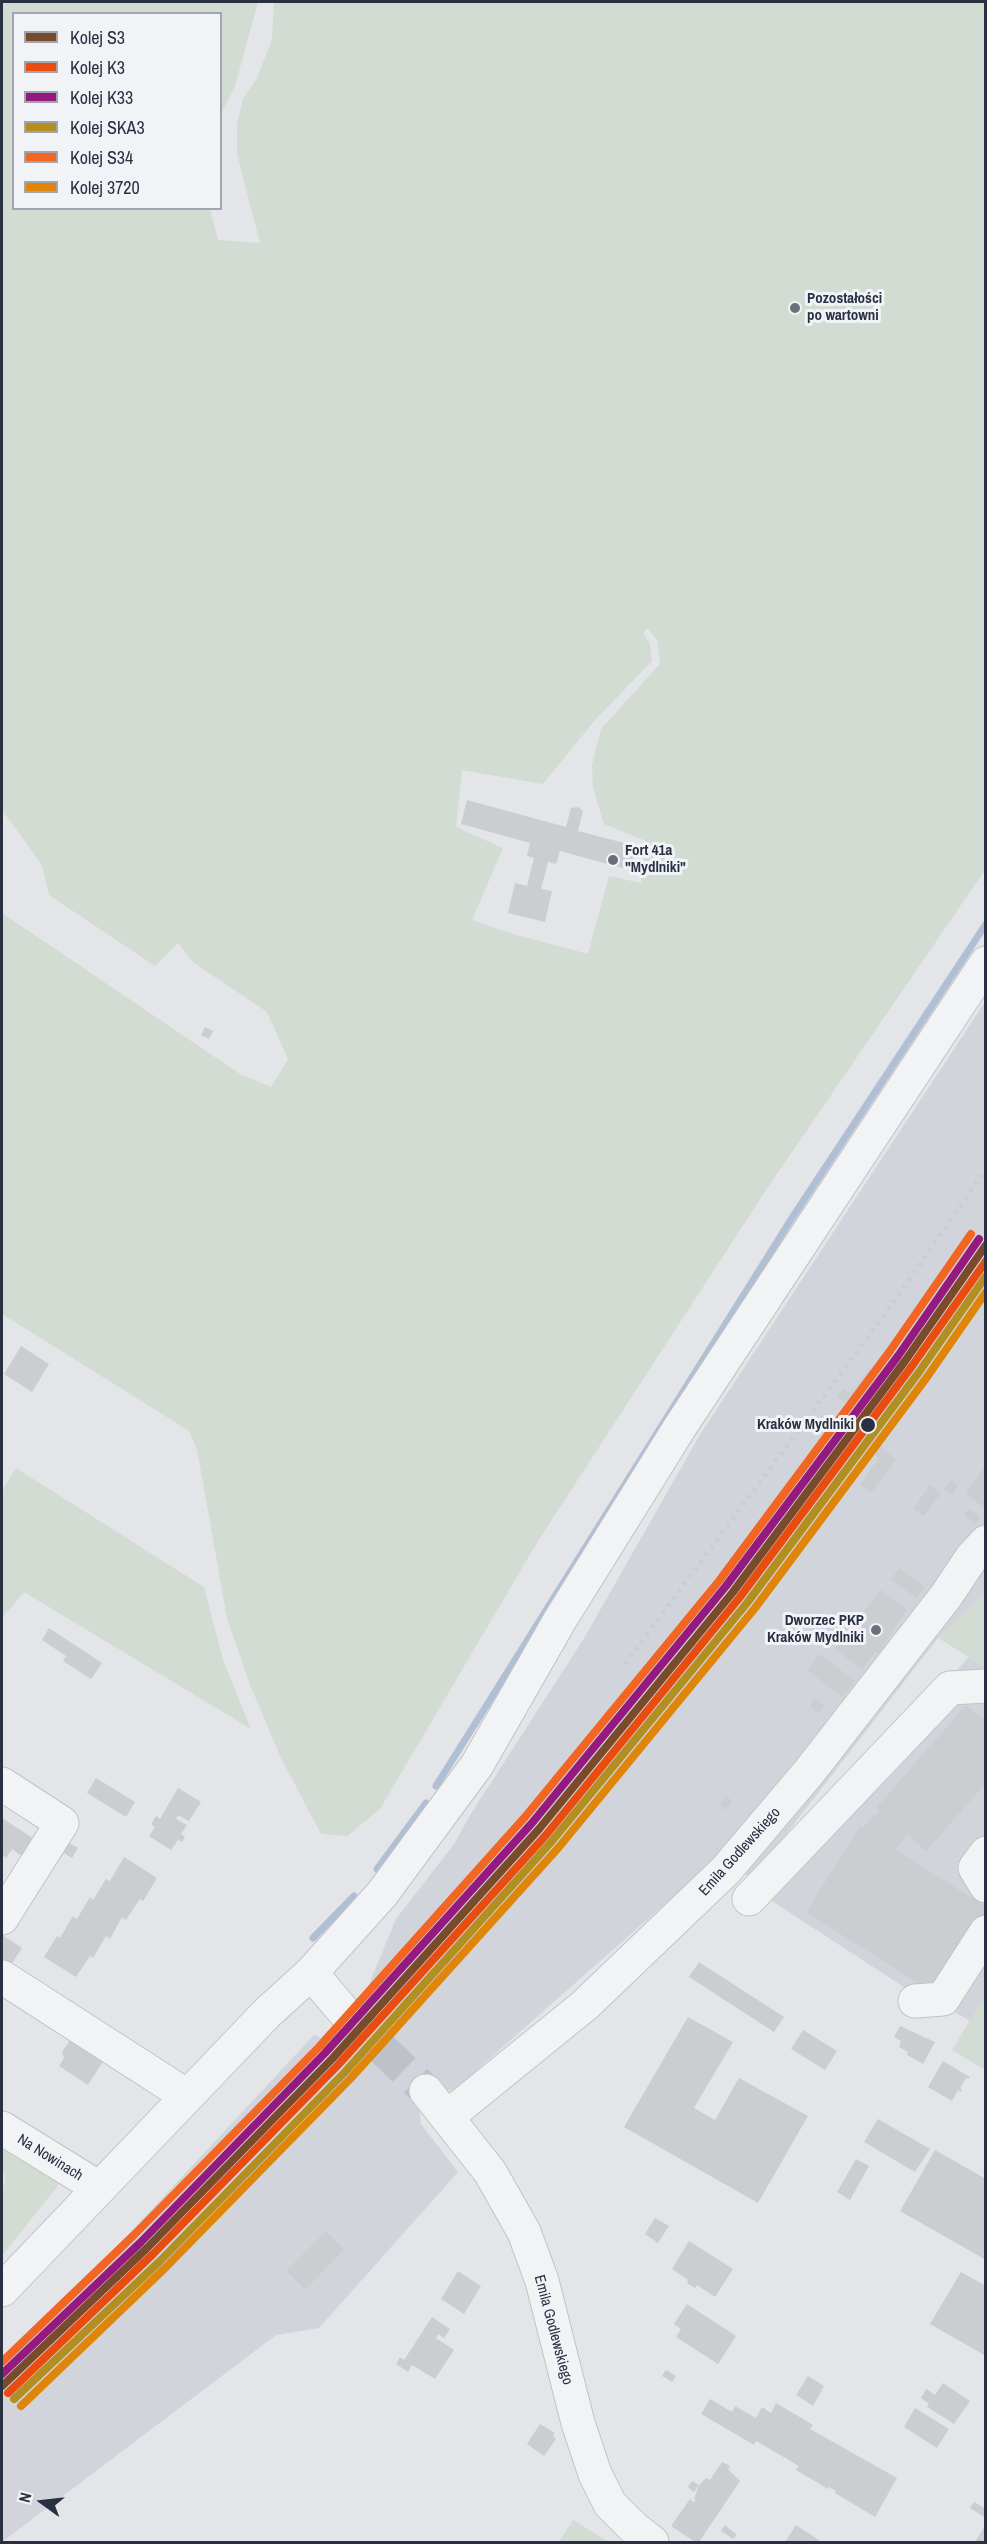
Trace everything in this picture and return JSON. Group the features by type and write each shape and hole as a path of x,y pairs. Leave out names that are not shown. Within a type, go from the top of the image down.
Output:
{"street":[{"path":"2,2290 267,2013 311,1973 382,1894 477,1765 560,1620 680,1427 986,963"},
{"name":"Emila Godlewskiego","path":"447,2117 681,1924 771,1820 946,1596 972,1557 986,1542"},
{"path":"749,1899 950,1688 986,1686"},
{"path":"2,1784 62,1823 2,1918"},
{"path":"986,1853 975,1868 986,1886"},
{"path":"915,2001 943,1999 986,1932"},
{"path":"311,1973 345,2013"},
{"path":"2,1977 187,2096"},
{"name":"Emila Godlewskiego","path":"426,2091 490,2172 524,2232 542,2281 578,2423 595,2474 610,2504 652,2542"},
{"name":"Na Nowinach","path":"2,2128 99,2188"}],"shaded area":[{"path":"2,2 258,2 235,86 222,111 222,12 12,12 12,210 210,210 218,240 260,243 237,154 237,124 243,99 257,78 272,40 274,2 985,2 985,870 766,1190 538,1541 380,1809 347,1836 321,1834 281,1758 250,1685 227,1618 197,1449 189,1431 2,1314 2,913 240,1074 271,1087 288,1059 267,1012 194,963 178,943 155,966 49,895 42,865 2,810","holes":["647,628 657,640 660,664 601,729 592,765 593,788 604,824 646,841 641,883 609,876 588,954 513,934 472,920 503,848 456,827 462,770 543,784 595,720 652,661 650,644 643,634"]},
{"path":"985,1002 985,1593 938,1638 760,1868 838,1780 864,1772 969,1657 985,1667 986,1996 970,2021 923,1994 916,1995 772,1901 775,1894 718,1857 453,2091 437,2089 419,2106 421,2124 458,2172 319,2328 276,2335 2,2542 2,2358 97,2268 314,2035 321,2038 367,1989 396,1919 454,1844 472,1812 583,1640 701,1433"},
{"path":"16,1468 204,1587 223,1660 251,1729 24,1592 2,1618 2,1491"},
{"path":"985,1593 985,1667 938,1638"},
{"path":"985,1996 985,2070 952,2050"},
{"path":"2,2136 60,2183 2,2256 2,2197 5,2178 2,2166"},
{"path":"573,2520 609,2542 559,2542"}],"building":[{"name":"Fort 41a \"Mydlniki\"","path":"467,800 566,827 571,808 578,807 583,811 578,831 636,846 630,870 560,851 556,864 548,862 541,889 552,891 545,922 508,913 515,883 527,886 534,858 527,856 530,843 461,824"},
{"path":"205,1027 213,1031 209,1039 201,1035"},
{"path":"21,1346 49,1364 32,1392 4,1374"},
{"path":"870,1368 882,1377 858,1408 847,1400 845,1403 837,1397 844,1389 851,1394"},
{"path":"878,1444 896,1460 871,1493 860,1484 879,1458 872,1453"},
{"path":"986,1465 986,1509 966,1494"},
{"path":"951,1480 958,1486 952,1495 944,1489"},
{"path":"930,1485 941,1493 924,1516 913,1509"},
{"path":"969,1509 980,1517 976,1524 964,1515"},
{"path":"899,1568 925,1587 916,1598 891,1580"},
{"name":"Dworzec PKP Kraków Mydlniki","path":"881,1590 907,1610 878,1654 875,1652 862,1669 835,1649 849,1630 853,1633 868,1614 864,1611"},
{"path":"49,1628 102,1663 91,1679 63,1661 66,1656 42,1640"},
{"path":"819,1654 855,1681 842,1697 807,1670"},
{"path":"815,1698 825,1706 819,1713 810,1706"},
{"path":"966,1705 986,1722 986,1783 926,1851 907,1835 895,1849 986,1907 986,1919 937,1995 806,1912 860,1827 862,1828 879,1811 876,1808"},
{"path":"96,1778 135,1802 126,1817 87,1793"},
{"path":"178,1788 201,1802 189,1821 178,1815 176,1819 187,1825 181,1834 185,1837 182,1842 178,1840 171,1850 149,1836 155,1827 151,1824 156,1816 160,1819"},
{"path":"726,1796 732,1801 725,1810 719,1805"},
{"path":"2,1818 34,1839 23,1857 12,1849 6,1858 2,1855"},
{"path":"62,1839 78,1848 72,1858 64,1853 59,1860 52,1856"},
{"path":"124,1857 157,1878 143,1901 140,1899 126,1920 122,1917 110,1939 106,1936 93,1958 90,1956 76,1977 44,1957 57,1936 60,1938 73,1916 77,1919 90,1897 93,1900 106,1879 110,1881"},
{"path":"2,1935 22,1948 7,1971 2,1968"},
{"path":"699,1962 784,2017 774,2032 689,1977"},
{"path":"688,2017 733,2042 694,2108 715,2120 739,2078 808,2116 758,2203 624,2127"},
{"path":"900,2026 935,2042 923,2064 907,2055 908,2052 899,2047 901,2041 894,2037"},
{"path":"803,2030 837,2051 825,2070 791,2049"},
{"path":"71,2039 104,2060 88,2085 59,2066 64,2058 62,2052"},
{"path":"943,2061 970,2077 966,2078 960,2088 961,2092 958,2090 952,2101 928,2087"},
{"path":"878,2119 930,2149 915,2172 864,2142"},
{"path":"935,2150 986,2179 986,2260 900,2211"},
{"path":"856,2159 869,2166 850,2200 837,2192"},
{"path":"655,2218 669,2226 658,2243 645,2234"},
{"path":"326,2231 344,2249 305,2290 286,2271"},
{"path":"689,2241 733,2269 715,2297 697,2285 695,2288 687,2283 688,2280 672,2269"},
{"path":"458,2271 481,2286 464,2314 441,2299"},
{"path":"961,2272 986,2286 986,2356 930,2324"},
{"path":"687,2304 736,2336 718,2364 676,2337 681,2329 674,2324"},
{"path":"432,2317 450,2329 444,2338 438,2334 436,2338 454,2350 435,2379 412,2365 408,2372 396,2364 400,2357 404,2360"},
{"path":"666,2370 676,2376 672,2382 662,2376"},
{"path":"808,2376 824,2386 813,2406 796,2395"},
{"path":"943,2383 970,2401 954,2424 927,2407 929,2404 921,2398 926,2389 935,2395"},
{"path":"710,2399 732,2412 735,2406 756,2418 762,2407 771,2413 776,2403 813,2425 810,2429 897,2478 875,2517 835,2493 836,2491 829,2487 828,2489 796,2470 799,2466 756,2441 754,2445 701,2414"},
{"path":"915,2408 949,2429 937,2448 904,2427"},
{"path":"540,2424 555,2433 553,2436 556,2439 544,2456 527,2444"},
{"path":"722,2462 730,2466 728,2469 740,2481 699,2542 695,2542 671,2526 690,2499 694,2502 696,2500 694,2499 699,2485 706,2478 710,2480"},
{"path":"692,2481 699,2485 694,2492 688,2487"},
{"path":"974,2502 986,2509 986,2518 970,2508"},
{"path":"986,2524 986,2542 975,2542"},
{"path":"725,2525 737,2535 733,2539 721,2531"},
{"path":"796,2525 819,2540 817,2542 785,2542"}],"waterway":[{"path":"436,1786 790,1221 986,924"},
{"path":"377,1869 426,1803"},
{"path":"313,1938 354,1896"}],"tunnel":[{"path":"345,2013 426,2091"}],"railway":[{"path":"625,1664 890,1307 986,1169"}],"rail line":[{"name":"S34","path":"2,2362 134,2235 319,2047 525,1817 719,1581 890,1351 971,1234"},
{"name":"K33","path":"2,2374 141,2242 325,2053 532,1823 726,1586 898,1356 979,1239"},
{"name":"S3","path":"2,2386 147,2248 332,2059 539,1829 733,1592 905,1361 986,1245"},
{"name":"K3","path":"8,2393 153,2254 338,2065 546,1835 740,1597 912,1366 986,1261"},
{"name":"SKA3","path":"14,2399 160,2261 345,2072 552,1841 747,1603 919,1372 986,1276"},
{"name":"3720","path":"21,2406 166,2267 351,2078 559,1847 755,1608 927,1377 986,1292"}],"place":[{"name":"Pozostałości po wartowni","path":"795,308"},
{"name":"Fort 41a \"Mydlniki\"","path":"613,860"},
{"name":"Kraków Mydlniki","path":"868,1425"},
{"name":"Dworzec PKP Kraków Mydlniki","path":"876,1630"}]}
